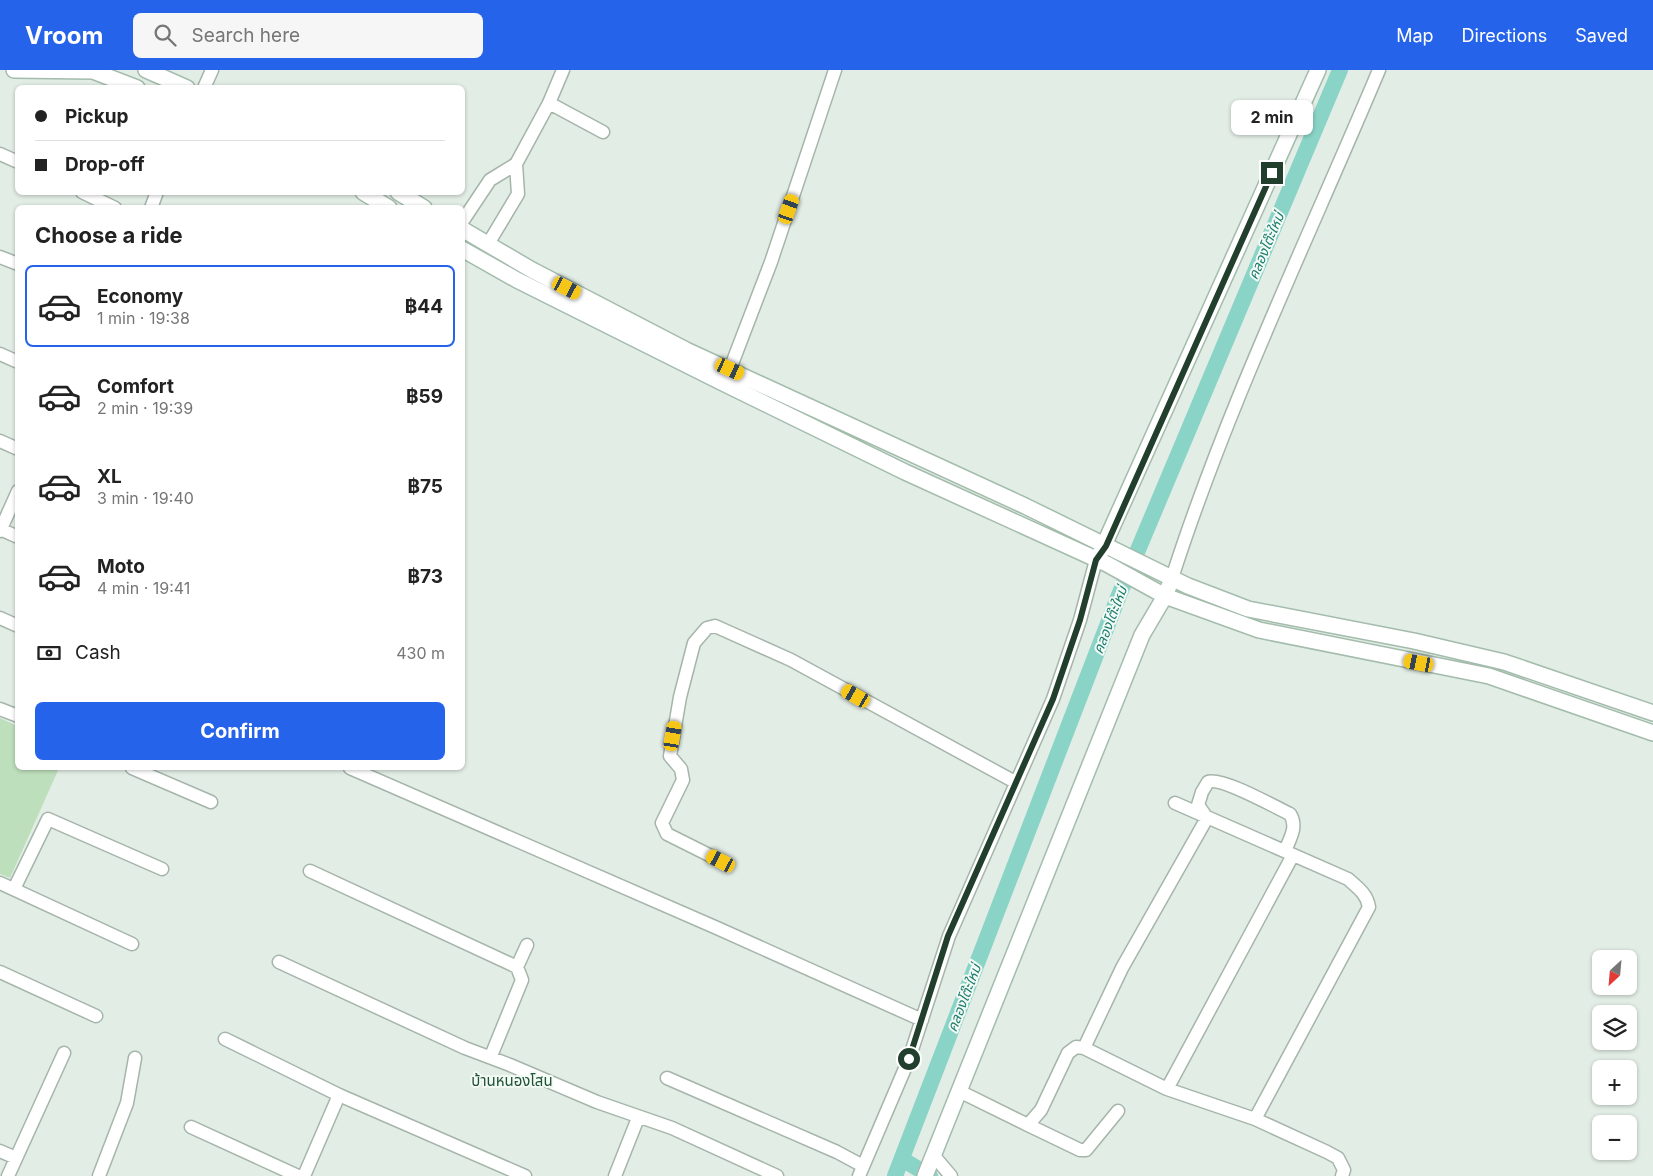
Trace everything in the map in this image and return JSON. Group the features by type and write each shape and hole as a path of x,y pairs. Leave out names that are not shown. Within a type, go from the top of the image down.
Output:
{"street":[{"path":"14,70 94,71 129,85"},
{"path":"146,70 180,85"},
{"path":"205,85 212,70"},
{"path":"465,218 490,180 516,164 549,103 563,70"},
{"path":"730,369 771,262 835,70"},
{"path":"667,1078 837,1152 861,1171 909,1059 948,936 1053,699 1106,546 1318,70"},
{"path":"951,1176 930,1166 959,1091 1264,334 1380,70"},
{"path":"549,103 603,132"},
{"path":"0,154 15,161"},
{"path":"488,244 518,194 516,164"},
{"path":"88,195 109,205"},
{"path":"368,195 385,205"},
{"path":"403,195 419,205"},
{"path":"465,231 686,350 730,369 1167,576 1248,609 1414,641 1504,662 1653,713"},
{"path":"465,251 517,280 721,382 905,472 1102,562 1160,593 1259,630 1489,676 1653,733"},
{"path":"0,257 15,263"},
{"path":"0,354 15,361"},
{"path":"0,441 15,448"},
{"path":"15,498 0,530 15,536"},
{"path":"0,618 15,625"},
{"path":"721,861 667,834 662,823 683,780 681,769 670,756 680,697 694,643 707,628 715,626 791,660 1015,782"},
{"path":"0,709 15,715"},
{"path":"137,770 211,802"},
{"path":"355,770 717,928 922,1020"},
{"path":"1167,1089 1288,853 1294,828 1294,820 1290,814 1217,781 1208,782 1202,792 1198,805 1207,818"},
{"path":"1174,803 1348,880 1364,893 1369,907 1255,1119"},
{"path":"1084,1048 1122,968 1207,818"},
{"path":"14,889 48,819 162,869"},
{"path":"310,871 517,967 522,980 491,1056"},
{"path":"0,883 132,944"},
{"path":"517,967 527,945"},
{"path":"279,962 456,1044 491,1056 638,1118 672,1128 778,1176"},
{"path":"0,972 96,1016"},
{"path":"225,1039 339,1094 518,1175"},
{"path":"1028,1125 1041,1110 1068,1052 1076,1047 1084,1048 1167,1089 1255,1119 1338,1158 1344,1170 1342,1176"},
{"path":"8,1176 64,1053"},
{"path":"99,1176 127,1103 134,1058"},
{"path":"959,1091 1080,1150 1086,1150 1118,1112"},
{"path":"304,1176 339,1094"},
{"path":"619,1175 638,1118"},
{"path":"191,1127 298,1176"},
{"path":"0,1151 16,1158"}],"green space":[{"path":"0,718 15,725 15,770 58,770 10,878 0,874"}],"waterway":[{"name":"คลองโต๊ะใหม่","path":"895,1176 1119,595 1340,70"},
{"path":"902,1159 930,1176"}],"district":[{"name":"บ้านหนองโสน","path":"512,1081"}],"route":[{"path":"909,1059 948,936 1053,699 1080,620 1096,560 1106,546 1272,173"}]}
